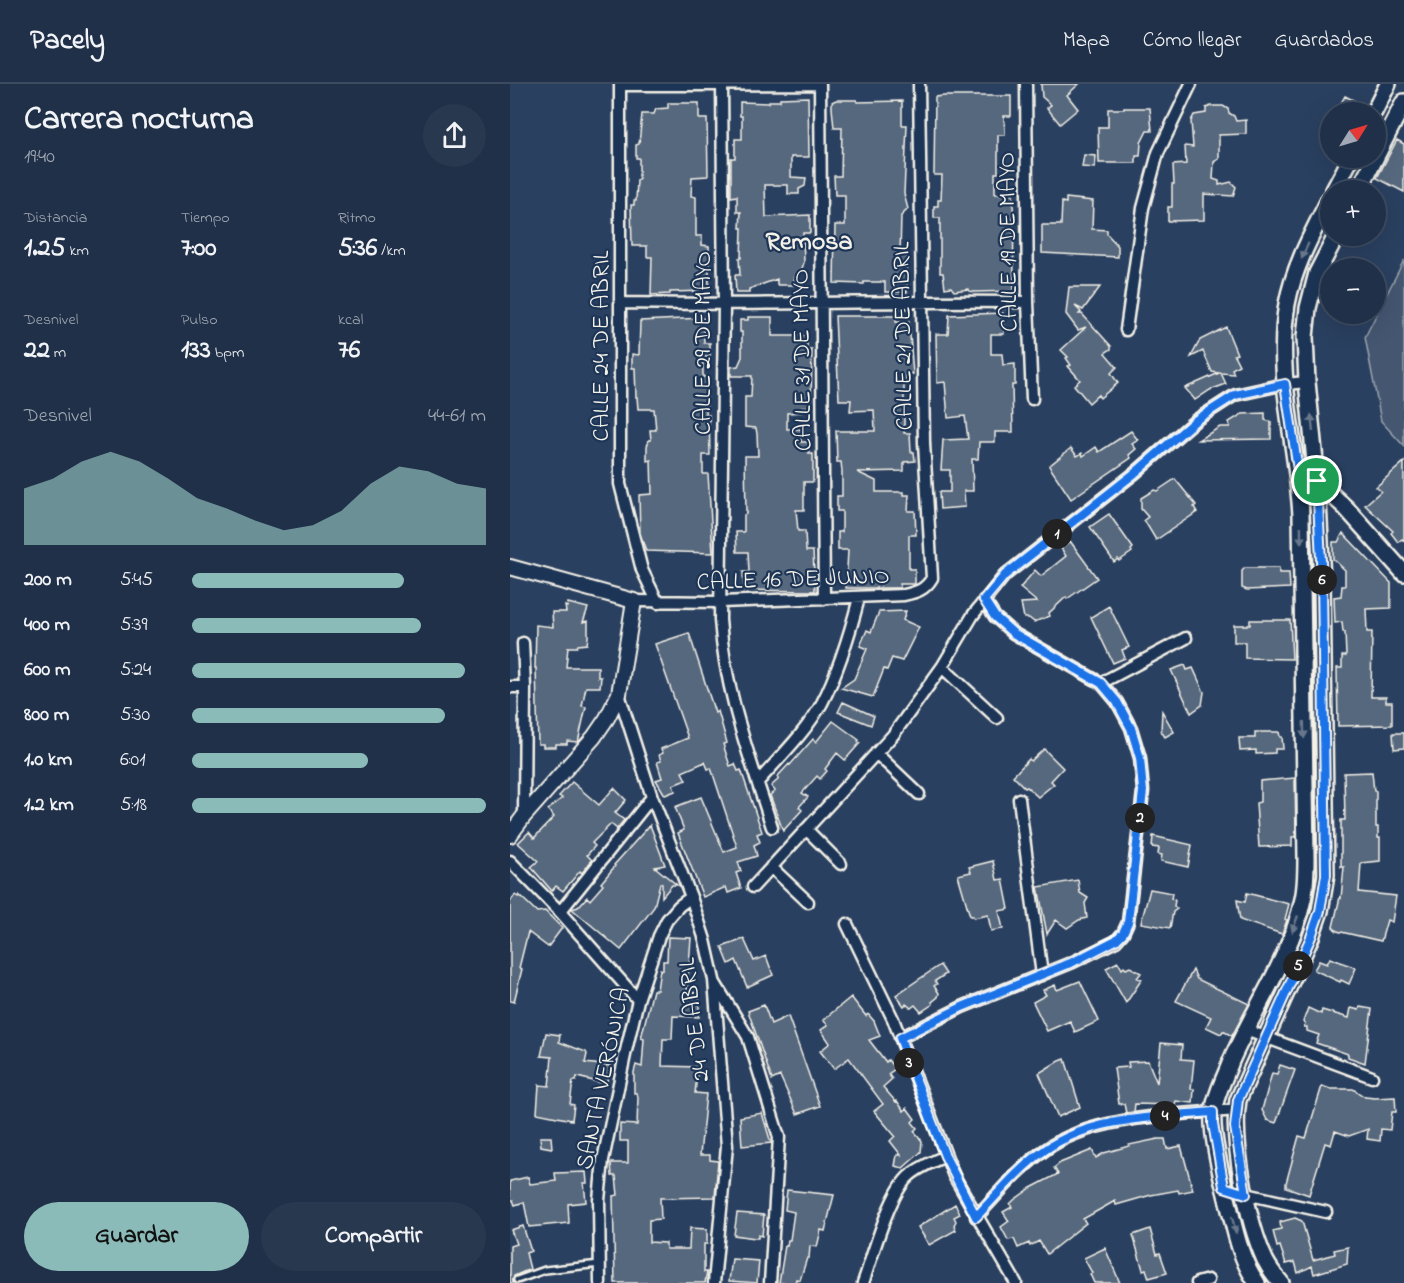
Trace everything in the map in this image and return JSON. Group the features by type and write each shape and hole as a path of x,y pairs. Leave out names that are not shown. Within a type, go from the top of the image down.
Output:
{"main road":[{"path":"1379,102 1388,84"},
{"path":"1364,180 1404,102"},
{"path":"1257,1283 1240,1249 1224,1187 1213,1112 1216,1097 1246,1030 1287,948 1303,898 1306,876 1301,515 1299,477 1285,384 1283,332 1287,303 1304,252 1320,219"},
{"path":"1281,1283 1266,1263 1261,1250 1246,1194 1235,1127 1238,1100 1311,937 1320,911 1326,875 1322,581 1317,481 1305,337 1308,308 1317,273 1331,246"},
{"path":"1299,477 1317,481 1346,508 1404,573"}],"street":[{"path":"620,84 820,84"},
{"name":"CALLE 24 DE ABRIL","path":"620,84 621,484 642,570 657,603"},
{"name":"CALLE 31 DE MAYO","path":"820,84 824,599"},
{"name":"CALLE 21 DE ABRIL","path":"919,84 924,443 932,578 928,586"},
{"name":"CALLE 19 DE MAYO","path":"1026,84 1028,302 1032,399"},
{"path":"1126,330 1143,208 1158,153 1191,84"},
{"name":"CALLE 29 DE MAYO","path":"722,85 724,305 722,651 733,704 772,828"},
{"path":"622,303 724,305 923,301 1028,302"},
{"path":"753,887 893,735 942,667 973,615 1005,575 1135,473 1196,420 1235,395 1285,384 1307,382"},
{"path":"510,567 634,602 619,694 607,718 594,737 510,835"},
{"name":"CALLE 16 DE JUNIO","path":"634,602 860,598 904,595 928,586"},
{"path":"758,782 802,733 821,704 849,636 860,598"},
{"path":"900,1038 962,1007 1042,975 1116,940 1123,933 1128,922 1143,791 1140,758 1131,728 1117,702 1101,683 1013,633 995,617 984,600"},
{"path":"1101,683 1186,638"},
{"path":"523,644 524,816"},
{"path":"942,667 997,718"},
{"path":"510,687 525,687"},
{"name":"24 DE ABRIL","path":"619,694 652,796 691,897 705,940 714,980 728,1146 714,1283"},
{"path":"876,753 919,794"},
{"path":"560,912 652,796"},
{"path":"1019,798 1042,975"},
{"path":"806,829 841,864"},
{"path":"510,861 560,912 638,1000"},
{"path":"771,867 808,902"},
{"name":"SANTA VERÓNICA","path":"600,1283 599,1200 603,1160 638,1000 652,955 668,920 679,906 691,897"},
{"path":"848,924 900,1038 945,1156 976,1217 1016,1283"},
{"path":"714,980 748,1036 779,1137 770,1283"},
{"path":"1246,1030 1372,1077"},
{"path":"976,1217 1025,1167 1064,1138 1091,1128 1117,1123 1236,1110"},
{"path":"863,1283 900,1188 915,1171 945,1156"},
{"path":"1224,1187 1326,1212"}],"lane":[{"path":"517,1280 545,1270 600,1264"}],"shaded area":[{"path":"1404,260 1404,446 1381,421 1365,337 1372,324 1386,324 1386,296"}],"building":[{"path":"1041,84 1079,84 1067,95 1078,109 1060,124 1047,108 1051,105 1042,97"},
{"path":"1011,96 1011,116 1004,116 1005,135 998,135 998,173 995,173 995,194 1013,194 1014,291 975,292 969,289 954,291 951,287 945,288 943,273 940,273 940,218 934,218 934,206 938,206 938,200 941,200 942,175 934,175 935,97"},
{"path":"1345,96 1357,102 1342,102"},
{"path":"808,97 809,157 791,157 791,177 806,178 805,186 799,189 799,194 788,194 788,185 765,185 766,217 810,215 810,233 803,233 804,262 802,269 795,274 794,285 777,285 777,279 749,289 749,293 736,293 735,275 740,275 742,228 740,228 741,212 737,212 737,196 731,197 731,158 735,158 735,139 742,139 740,102 769,103 769,101 780,101 780,98"},
{"path":"836,100 902,101 902,125 907,125 904,194 908,209 901,216 900,254 907,254 907,292 885,292 885,282 834,283 835,225 845,225 845,195 835,195 834,176 841,176 842,128 834,128 832,102"},
{"path":"668,103 699,103 699,119 707,119 708,176 692,177 691,196 696,197 696,236 702,236 702,245 709,246 709,286 705,286 705,291 651,295 652,257 647,257 647,246 632,246 631,205 634,205 636,201 637,180 639,180 639,158 636,158 636,145 639,144 642,114 654,114 656,109 668,108"},
{"path":"1223,106 1228,109 1236,121 1246,120 1246,134 1219,135 1219,159 1214,162 1213,179 1219,181 1219,185 1231,182 1236,187 1233,196 1204,194 1204,220 1168,221 1168,207 1172,207 1173,165 1186,164 1185,146 1193,147 1191,121 1194,115 1206,113 1206,108"},
{"path":"1150,108 1152,131 1147,131 1141,143 1140,156 1136,156 1136,163 1099,163 1098,127 1108,127 1108,109"},
{"path":"1397,140 1404,144 1404,192 1386,183 1386,180 1377,178 1382,168 1386,168 1386,161"},
{"path":"1084,155 1096,156 1095,168 1082,167"},
{"path":"1066,198 1093,201 1092,229 1107,230 1107,234 1118,246 1118,257 1042,253 1042,225 1061,225 1062,202 1066,203"},
{"path":"1069,287 1100,287 1083,310 1075,306 1081,312 1079,314 1082,314 1111,346 1111,349 1105,353 1117,367 1111,373 1118,383 1100,398 1098,395 1089,403 1074,385 1080,380 1068,366 1071,365 1066,358 1068,357 1061,350 1086,327 1078,330 1066,314"},
{"path":"1003,313 1004,334 991,334 991,354 1002,354 1003,365 1015,364 1015,385 1012,385 1013,432 995,432 995,442 979,442 978,459 972,459 973,491 964,491 965,507 940,509 939,492 950,492 950,470 941,470 943,440 968,439 965,416 948,418 945,382 937,383 936,334 948,334 949,315"},
{"path":"835,316 896,316 896,322 909,322 913,374 906,374 906,385 904,385 904,433 910,433 911,452 914,452 915,461 904,462 904,471 857,472 876,481 876,492 904,492 904,495 909,495 908,511 915,511 916,535 909,535 909,569 915,569 915,584 900,584 900,588 846,588 848,550 838,550 838,532 842,532 842,511 837,511 837,496 842,496 842,471 841,462 837,462 836,431 875,431 874,410 850,411 851,400 839,400"},
{"path":"748,317 772,317 772,336 807,336 807,350 812,350 811,407 802,407 802,412 787,413 787,429 801,429 801,442 808,442 809,454 813,454 813,482 804,482 804,510 796,510 798,531 805,531 806,551 813,551 815,591 744,590 743,572 749,572 748,552 737,552 736,532 744,532 745,456 758,456 757,434 756,428 745,427 745,397 751,397 752,376 731,376 731,367 738,366 742,357 740,320 748,320"},
{"path":"703,318 704,343 710,343 710,357 703,357 703,377 708,377 706,415 709,415 710,455 703,455 703,474 708,474 713,553 646,551 640,533 639,495 652,494 651,460 647,461 647,446 651,440 650,430 656,430 654,409 638,409 636,397 632,354 639,355 640,321"},
{"path":"1226,327 1239,365 1232,369 1234,374 1221,373 1226,384 1210,390 1195,400 1185,388 1219,373 1212,372 1203,351 1191,357 1200,340"},
{"path":"1265,413 1265,420 1271,422 1271,439 1198,440 1220,427 1230,427 1229,422 1242,414"},
{"path":"1131,431 1138,440 1132,444 1136,449 1129,455 1131,458 1071,499 1049,466 1071,448 1077,456 1082,453 1083,456 1096,447 1099,452"},
{"path":"1404,462 1404,541 1402,539 1398,542 1391,533 1393,531 1365,505 1381,491 1376,487"},
{"path":"1175,479 1196,505 1194,507 1197,512 1156,540 1144,520 1148,517 1141,509 1141,498"},
{"path":"1109,514 1133,548 1132,552 1114,562 1090,527"},
{"path":"1343,533 1391,583 1391,608 1366,609 1367,632 1372,632 1371,697 1386,697 1386,702 1392,702 1392,725 1338,726 1337,668 1342,668 1342,656 1346,656 1345,632 1343,632 1342,622 1335,623 1334,597 1341,596 1342,586 1345,586 1345,570 1333,559 1333,542 1338,542"},
{"path":"1070,541 1097,578 1067,599 1066,597 1049,613 1050,616 1034,622 1029,618 1024,618 1021,603 1037,602 1020,588 1035,570 1041,576 1066,556 1061,548"},
{"path":"1245,568 1279,568 1279,573 1289,573 1290,588 1247,590 1242,588 1242,571"},
{"path":"568,603 588,608 583,622 588,621 588,637 587,644 568,647 566,667 598,667 598,677 601,677 600,687 586,687 582,706 586,707 578,742 567,741 567,744 556,744 556,747 543,747 543,744 538,744 536,625 553,627 552,612 566,612 565,606 567,607"},
{"path":"1109,606 1129,647 1122,650 1125,658 1113,663 1091,617"},
{"path":"906,611 903,620 919,627 902,661 892,658 887,670 884,669 873,697 841,688 854,679 867,649 860,646 867,630 871,632 879,612"},
{"path":"1250,620 1290,620 1292,659 1245,658 1245,642 1234,642 1234,625 1250,625"},
{"path":"689,633 715,713 718,711 727,743 723,744 730,766 735,764 738,771 741,770 762,832 757,834 760,842 754,845 757,856 738,862 741,871 736,873 741,888 728,893 726,887 703,897 678,833 684,830 675,807 701,797 724,852 737,847 711,768 708,769 705,762 682,772 686,780 673,785 675,791 665,795 656,780 662,778 657,762 661,761 659,755 663,753 661,749 688,738 655,644"},
{"path":"1185,665 1187,670 1193,668 1204,692 1202,705 1191,713 1171,670"},
{"path":"843,702 874,716 871,725 838,712"},
{"path":"1162,711 1174,732 1165,737 1161,731"},
{"path":"833,721 860,743 845,760 837,753 820,779 817,776 802,793 808,797 799,807 802,810 783,831 770,795 775,791 771,786 813,739 816,742"},
{"path":"1255,732 1279,732 1283,749 1275,749 1275,753 1256,754 1256,750 1240,751 1239,738 1255,738"},
{"path":"1393,733 1404,733 1404,748 1394,749"},
{"path":"1044,749 1063,768 1051,781 1054,784 1038,797 1013,776 1029,759 1031,761"},
{"path":"1372,772 1374,791 1376,791 1376,827 1378,827 1378,838 1380,838 1380,861 1361,863 1359,892 1396,896 1392,922 1387,920 1381,941 1337,931 1333,927 1341,898 1344,867 1341,867 1341,820 1345,820 1344,773"},
{"path":"1295,778 1296,837 1292,837 1292,846 1259,847 1256,803 1260,802 1260,781"},
{"path":"572,782 599,805 614,788 626,800 615,813 624,820 617,829 611,824 592,843 595,846 587,855 592,860 582,873 580,871 563,891 556,886 552,891 531,867 538,861 518,843 529,832 534,838 554,817 548,810 562,798 559,796"},
{"path":"650,825 665,865 655,867 677,885 672,885 662,897 662,884 660,883 654,907 621,950 572,909 578,907 587,897 590,900 603,885 601,883 614,865"},
{"path":"1153,836 1192,845 1188,867 1161,861 1162,855 1158,854 1159,848 1152,847"},
{"path":"993,861 997,880 1003,879 1009,909 999,911 1003,929 991,931 988,915 974,918 970,916 958,875 971,872 969,867"},
{"path":"1078,880 1080,893 1088,898 1085,903 1087,918 1067,928 1056,920 1047,934 1038,887"},
{"path":"1150,889 1172,893 1171,899 1175,900 1174,906 1177,909 1173,912 1170,928 1141,923"},
{"path":"1247,893 1289,904 1282,934 1240,920 1237,900 1245,902"},
{"path":"515,895 518,897 519,895 537,912 545,911 562,928 548,947 528,932 514,1002 510,1001 510,902"},
{"path":"668,937 691,938 687,992 699,993 699,1017 673,1016 672,1039 663,1039 662,1066 698,1067 695,1093 706,1094 700,1155 710,1155 710,1160 718,1161 715,1197 660,1198 661,1219 649,1220 649,1242 666,1243 666,1249 689,1249 690,1228 707,1229 707,1244 704,1244 704,1272 707,1272 705,1283 615,1283 613,1196 618,1195 616,1176 612,1176 611,1163 628,1163 628,1141 620,1141 620,1124 637,1125 638,1097 637,1093 634,1093 634,1072 636,1065 642,1067 644,1039 641,1038 653,990 657,990 660,969 663,970 663,961 667,961"},
{"path":"744,939 754,961 766,956 773,975 747,987 736,960 729,964 722,947"},
{"path":"1330,958 1356,968 1349,984 1314,970 1319,961 1327,964"},
{"path":"1118,962 1122,969 1130,967 1141,973 1137,978 1142,979 1126,1003 1106,968"},
{"path":"940,965 946,974 935,981 937,984 934,986 939,993 932,1002 933,1004 921,1012 915,1005 911,1008 906,1004 904,1006 896,995"},
{"path":"1193,970 1197,979 1249,1004 1232,1036 1206,1027 1211,1017 1176,1001"},
{"path":"1080,981 1099,1021 1075,1032 1070,1021 1047,1031 1033,1002 1046,995 1043,990 1055,985 1057,990"},
{"path":"851,997 866,1016 868,1014 874,1021 880,1036 869,1040 886,1062 888,1060 895,1069 888,1074 892,1079 883,1087 904,1111 907,1108 915,1119 912,1122 917,1128 914,1131 922,1141 921,1152 903,1168 895,1166 897,1155 901,1155 890,1141 895,1136 874,1111 883,1104 849,1058 834,1069 820,1051 830,1043 821,1030 828,1025 823,1020"},
{"path":"764,1005 771,1024 788,1016 820,1106 797,1114 780,1076 772,1080 748,1011"},
{"path":"1360,1007 1372,1009 1365,1063 1348,1057 1348,1054 1316,1043 1319,1035 1307,1031 1307,1027 1304,1027 1303,1022 1308,1008 1321,1014 1322,1010 1349,1018 1351,1008 1359,1010"},
{"path":"546,1033 560,1035 559,1042 586,1052 585,1063 611,1066 606,1084 577,1077 576,1081 573,1081 570,1104 574,1105 572,1120 537,1113 539,1085 549,1086 552,1057 541,1056"},
{"path":"1161,1043 1182,1045 1181,1059 1194,1060 1191,1089 1194,1089 1193,1103 1176,1101 1175,1105 1135,1104 1134,1112 1126,1113 1124,1104 1119,1104 1114,1068 1129,1067 1128,1062 1148,1061 1157,1083"},
{"path":"1065,1059 1080,1107 1058,1117 1039,1073"},
{"path":"1280,1065 1295,1070 1276,1123 1267,1120 1262,1110 1272,1073 1277,1074"},
{"path":"1322,1086 1330,1089 1353,1089 1365,1097 1395,1097 1396,1112 1392,1112 1390,1130 1381,1129 1380,1141 1367,1139 1368,1129 1349,1136 1335,1131 1331,1145 1325,1143 1309,1195 1286,1187 1286,1183 1299,1136 1306,1138"},
{"path":"762,1113 771,1143 742,1146 740,1117"},
{"path":"540,1137 551,1137 552,1148 541,1146"},
{"path":"1165,1139 1167,1149 1181,1146 1193,1190 1151,1195 1116,1205 1115,1201 1083,1219 1086,1223 1047,1254 1039,1241 1030,1246 1029,1243 1018,1248 1014,1239 1008,1240 1001,1227 1009,1221 1003,1212 1012,1207 1010,1204 1014,1200 1031,1188 1058,1174 1054,1168 1060,1163 1092,1150 1096,1158 1129,1145"},
{"path":"586,1172 587,1183 584,1183 586,1202 568,1204 569,1223 529,1227 524,1202 515,1205 513,1200 510,1200 510,1181 528,1177 530,1184 556,1181 555,1173"},
{"path":"787,1190 834,1195 825,1231 821,1230 817,1247 810,1246 809,1258 807,1258 800,1280 796,1279 795,1283 779,1283 785,1246 790,1240 794,1212 785,1210"},
{"path":"955,1204 960,1214 954,1217 956,1230 929,1245 918,1227"},
{"path":"737,1213 764,1215 762,1236 758,1235 758,1238 755,1238 734,1235"},
{"path":"1295,1218 1302,1221 1313,1260 1335,1254 1334,1250 1348,1247 1347,1264 1314,1274 1312,1266 1298,1273 1295,1262 1286,1264 1280,1246 1277,1247 1273,1231 1281,1229 1280,1222"},
{"path":"523,1226 531,1251 526,1253 530,1269 514,1276 513,1283 510,1283 510,1246 516,1244 511,1230"},
{"path":"1150,1229 1157,1254 1160,1253 1167,1273 1149,1278 1146,1269 1143,1270 1133,1235"},
{"path":"1105,1248 1120,1283 1094,1283 1090,1274 1092,1273 1084,1258"},
{"path":"732,1259 759,1261 757,1283 729,1281"}],"district":[{"name":"Remosa","path":"809,240"}],"route":[{"path":"1285,384 1299,477 1317,481 1322,581 1326,875 1320,911 1311,937 1238,1100 1235,1127 1246,1194 1224,1187 1213,1112 1200,1113 1117,1123 1091,1128 1064,1138 1025,1167 976,1217 945,1156 900,1038 962,1007 1073,962 1116,940 1123,933 1128,922 1143,791 1140,758 1131,728 1117,702 1101,683 1013,633 995,617 984,600 1005,575 1135,473 1196,420 1235,395 1285,384"}]}
